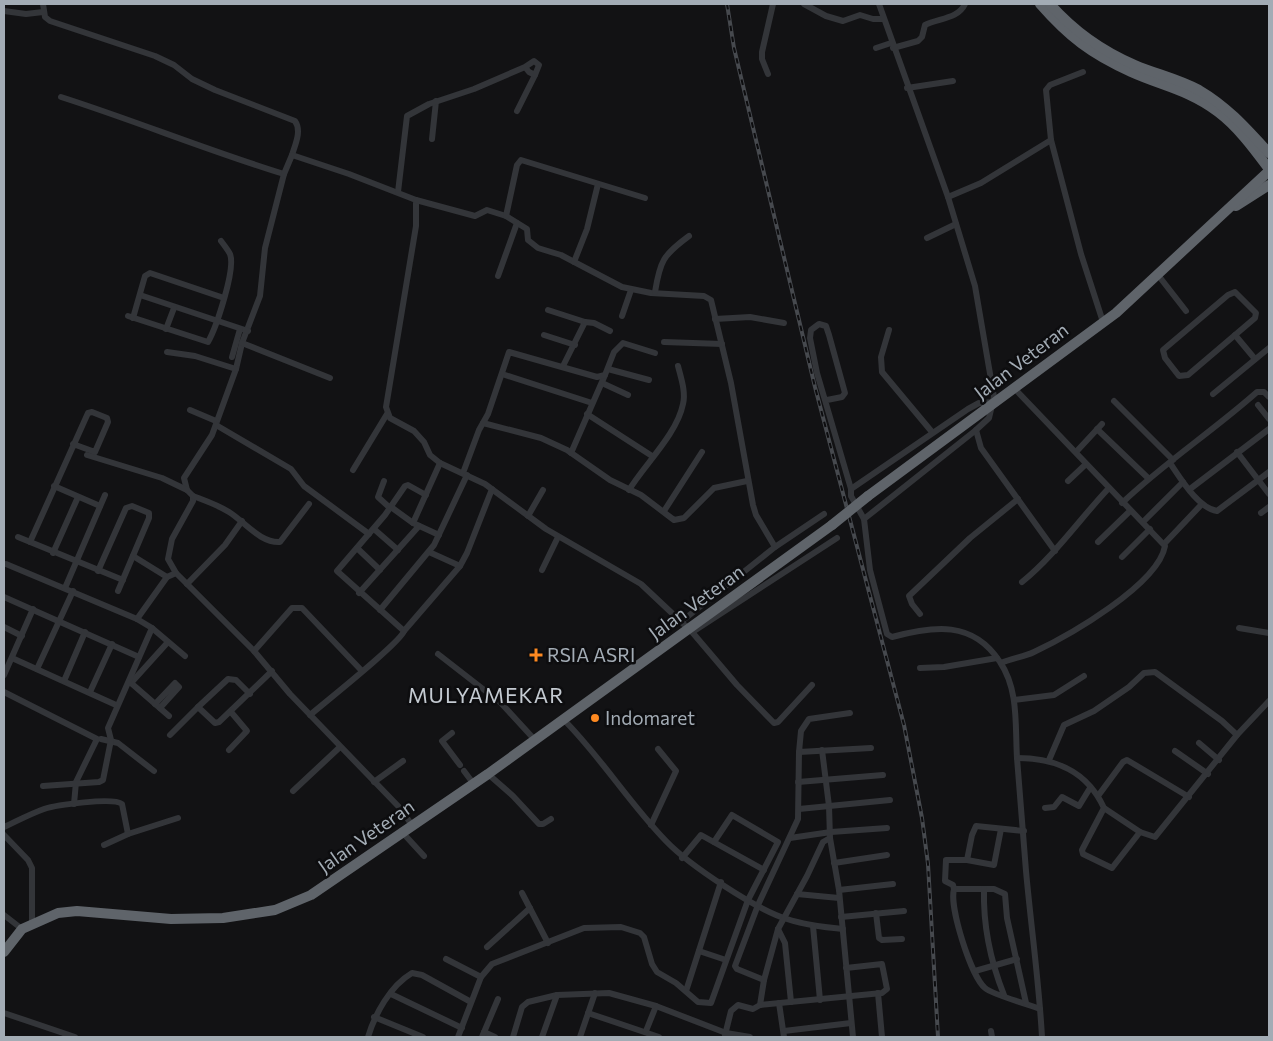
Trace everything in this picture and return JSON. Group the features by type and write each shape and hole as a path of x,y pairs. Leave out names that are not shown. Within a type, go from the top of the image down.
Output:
{"highway":[{"path":"1040,4 1081,46 1133,73 1164,83 1194,96 1219,112 1264,150"},
{"path":"1050,4 1065,21 1089,41 1135,65 1198,90 1224,106 1247,127 1264,150 1269,170"},
{"path":"1254,183 1264,150"},
{"name":"Jalan Veteran","path":"27,926 58,913 77,911 199,919 259,914 276,910 311,895 488,774 688,627 832,525 868,496 1104,322 1158,275 1269,170"},
{"name":"Jalan Veteran","path":"1226,211 1269,184"},
{"path":"1252,196 1269,193"},
{"path":"4,952 27,926"}],"street":[{"path":"42,4 43,12 50,21 155,56 174,65 206,86 295,121 298,127 298,133 284,174 265,248 260,296 242,343 236,369 216,423 206,446 184,478 187,490"},
{"path":"768,74 762,60 762,52 773,4"},
{"path":"804,4 826,16 843,21 860,15 873,19 884,19"},
{"path":"864,519 976,430 989,418 994,402 975,286 948,198 878,4"},
{"path":"876,48 918,41 925,24 954,15 965,4"},
{"path":"4,11 26,14 43,12"},
{"path":"398,192 407,116 436,101 474,88 525,66 531,61 538,62 539,67 517,111"},
{"path":"525,66 528,72 535,76"},
{"path":"1083,72 1050,85 1046,90 1051,140 1080,254 1104,322"},
{"path":"907,88 953,81"},
{"path":"61,97 130,119 232,158 284,174"},
{"path":"432,139 436,101"},
{"path":"948,198 981,182 1051,140"},
{"path":"292,155 416,200 475,216 486,210 506,216 527,228 528,240 538,248 574,262 592,273 631,290 708,297 711,300 717,319 731,383 747,481 756,515 775,547"},
{"path":"506,216 517,164 521,160 558,169 598,184 645,198"},
{"path":"574,262 587,229 598,184"},
{"path":"416,200 416,226 386,407 393,421 414,431 424,442 430,456 440,463 492,489 558,537 634,580 688,627 737,685 774,723 778,722 812,686"},
{"path":"498,276 517,223"},
{"path":"927,238 956,224"},
{"path":"655,292 659,266 664,257 689,236"},
{"path":"221,241 230,258 224,298 217,321 207,342 130,317 140,295 145,276 153,273 224,298"},
{"path":"1158,275 1186,310"},
{"path":"622,316 631,290"},
{"path":"1235,292 1256,313 1252,322 1235,335 1184,377 1180,376 1162,354 1163,350 1228,295 1235,292"},
{"path":"140,295 174,308 248,331"},
{"path":"166,329 174,308"},
{"path":"548,310 594,323 610,331"},
{"path":"717,319 743,317 784,322"},
{"path":"563,366 585,322"},
{"path":"827,400 842,397 845,393 826,326 819,324 811,330 810,338 817,373 827,400 832,428 851,489 851,496 864,519 870,570 887,634 892,637 931,628 954,629 978,639 999,660 1014,700 1017,758 1042,1037"},
{"path":"232,357 240,329"},
{"path":"889,330 881,358 882,372 932,432"},
{"path":"544,335 575,345"},
{"path":"1235,335 1255,359"},
{"path":"664,342 722,344"},
{"path":"242,343 330,378"},
{"path":"571,453 614,352 623,343 655,353"},
{"path":"1213,394 1269,348"},
{"path":"167,352 201,358 236,369"},
{"path":"380,610 429,552 439,535 465,474 510,352 563,366 588,375 607,372 648,380"},
{"path":"630,490 676,423 683,404 683,385 678,366"},
{"path":"502,374 592,403"},
{"path":"602,383 628,394"},
{"path":"1014,388 1076,452 1108,489 1164,544"},
{"path":"1122,503 1148,478 1257,392 1264,392 1269,397"},
{"path":"1114,401 1171,461 1183,482 1201,505 1209,510 1218,512 1269,472"},
{"path":"851,489 932,432 979,403 994,402"},
{"path":"1258,405 1269,419"},
{"path":"190,410 216,423 290,470 304,486 398,550"},
{"path":"30,542 73,444 89,412 107,418 108,422 94,453 73,444"},
{"path":"353,470 388,414"},
{"path":"587,414 652,456"},
{"path":"484,423 541,438 571,453 606,478 664,511 670,518 678,520 684,518 714,488 747,481"},
{"path":"1076,452 1102,424"},
{"path":"1097,429 1148,478"},
{"path":"1190,489 1236,452 1269,429"},
{"path":"976,430 981,448 1055,551"},
{"path":"84,449 86,454 162,478 187,490 193,496 215,504 264,538 280,542 309,504"},
{"path":"664,511 702,452"},
{"path":"1236,452 1269,494"},
{"path":"359,593 398,550 416,525 426,495 440,463"},
{"path":"1068,481 1086,464"},
{"path":"384,481 378,497 416,525 439,535"},
{"path":"1143,522 1183,482"},
{"path":"404,631 359,593 337,571 371,532 405,486 408,485 426,495"},
{"path":"54,486 100,506"},
{"path":"310,715 361,670 390,648 460,566 492,489"},
{"path":"1022,582 1055,551 1108,489"},
{"path":"528,516 543,490"},
{"path":"65,588 105,495"},
{"path":"193,496 168,550 168,559 176,573 254,651 310,715 399,807 412,825"},
{"path":"53,552 78,497"},
{"path":"920,614 912,604 909,596 970,538 1018,499"},
{"path":"920,668 999,660 1028,654 1051,643 1116,602 1152,570 1162,556 1164,544 1201,505"},
{"path":"98,571 126,508 129,506 149,514 150,516 118,591"},
{"path":"1261,513 1269,507"},
{"path":"1098,542 1130,511"},
{"path":"688,627 775,547 824,514"},
{"path":"187,584 225,545 242,521"},
{"path":"1122,557 1150,529"},
{"path":"18,537 76,563 123,580"},
{"path":"542,570 558,537"},
{"path":"688,627 837,538"},
{"path":"357,548 380,570"},
{"path":"429,552 460,566"},
{"path":"133,556 167,577"},
{"path":"6,564 138,619 152,628 185,656"},
{"path":"138,619 167,577 176,573"},
{"path":"38,669 73,591"},
{"path":"4,597 140,656"},
{"path":"254,651 292,608 298,607 302,608 361,670"},
{"path":"4,675 8,660 22,636 34,609"},
{"path":"4,628 22,636"},
{"path":"43,786 76,782 99,782 103,780 111,740 108,728 116,705 128,685 152,628"},
{"path":"1238,628 1269,633"},
{"path":"64,681 85,632"},
{"path":"128,685 168,642"},
{"path":"90,692 112,644"},
{"path":"438,654 501,703 534,739"},
{"path":"8,660 38,669 116,705"},
{"path":"198,707 215,723 231,712 272,671"},
{"path":"1049,760 1064,725 1094,711 1149,671 1154,672 1189,696 1237,735"},
{"path":"1014,700 1054,695 1084,676"},
{"path":"170,735 228,679 236,680 250,694"},
{"path":"128,685 169,716"},
{"path":"4,692 97,739 76,782 74,804"},
{"path":"1017,758 1049,760 1065,766 1098,796 1104,808 1140,832 1150,837 1157,836 1237,735 1269,701"},
{"path":"229,750 247,731 231,712"},
{"path":"764,980 737,970 735,966 758,906 798,819 801,731 809,719 850,713"},
{"path":"563,719 584,740 651,824 682,858 758,906 785,918 813,926 843,929"},
{"path":"452,733 442,741 473,783"},
{"path":"101,739 111,740 154,771"},
{"path":"1199,743 1219,760"},
{"path":"293,792 340,747"},
{"path":"799,752 871,748"},
{"path":"651,824 675,774 658,749"},
{"path":"822,750 829,806 830,835 839,890 853,1037"},
{"path":"1175,751 1208,774"},
{"path":"1098,796 1123,762 1127,760 1189,797"},
{"path":"374,782 403,761"},
{"path":"488,774 513,796 539,824 543,824 551,819"},
{"path":"798,782 883,775"},
{"path":"1045,808 1054,807 1062,797 1079,806 1090,788"},
{"path":"798,809 890,800"},
{"path":"4,827 43,809 74,804 120,802 128,834"},
{"path":"1104,808 1082,850 1083,854 1113,868 1140,832"},
{"path":"458,1037 471,1002 487,968 498,961 590,927 616,926 630,929 644,937 652,964 657,972 686,991 698,1002 711,1004 748,900 778,842 769,834 732,815 714,842"},
{"path":"104,846 128,834 178,818"},
{"path":"967,860 972,835 976,826 1024,830"},
{"path":"790,838 887,828"},
{"path":"1001,829 994,865 950,859 945,862 945,881 953,885 952,898 975,971 984,986 1040,1009"},
{"path":"402,832 424,856"},
{"path":"4,835 28,860 32,868 27,926 4,915"},
{"path":"682,858 699,835 764,870"},
{"path":"760,1005 764,980 778,929 823,842 830,835"},
{"path":"834,863 887,855"},
{"path":"686,991 721,882"},
{"path":"839,890 893,884"},
{"path":"954,889 984,889 1005,894 1007,918 1026,1003"},
{"path":"984,889 985,928 992,966 1004,995"},
{"path":"522,893 548,944"},
{"path":"797,894 839,898"},
{"path":"487,947 530,908"},
{"path":"841,917 904,911"},
{"path":"876,913 879,938 882,940 902,939"},
{"path":"813,926 820,1000"},
{"path":"778,929 785,943 791,1002"},
{"path":"699,951 726,960"},
{"path":"446,959 482,977"},
{"path":"975,971 1017,960"},
{"path":"725,1035 731,1011 734,1007 753,1009 760,1005 878,993 887,989 885,970 882,964 846,968"},
{"path":"368,1037 374,1018 407,976 417,973 471,1002"},
{"path":"513,1037 526,1003 557,995 614,993 656,1006 725,1035 750,1037"},
{"path":"878,993 882,1037"},
{"path":"391,994 462,1028"},
{"path":"580,1037 595,994"},
{"path":"542,1037 557,995"},
{"path":"495,1037 483,1035 498,999"},
{"path":"779,1003 784,1034 851,1023"},
{"path":"646,1031 656,1006"},
{"path":"588,1012 646,1031 658,1037"},
{"path":"4,1013 74,1037"},
{"path":"374,1018 422,1037"},
{"path":"634,1037 637,1028"}],"railway":[{"path":"727,4 734,48 815,387 904,725 922,818 928,864 938,1037"}],"place":[{"name":"RSIA ASRI","path":"536,655"},
{"name":"Indomaret","path":"595,718"}],"district":[{"name":"MULYAMEKAR","path":"486,696"}]}
